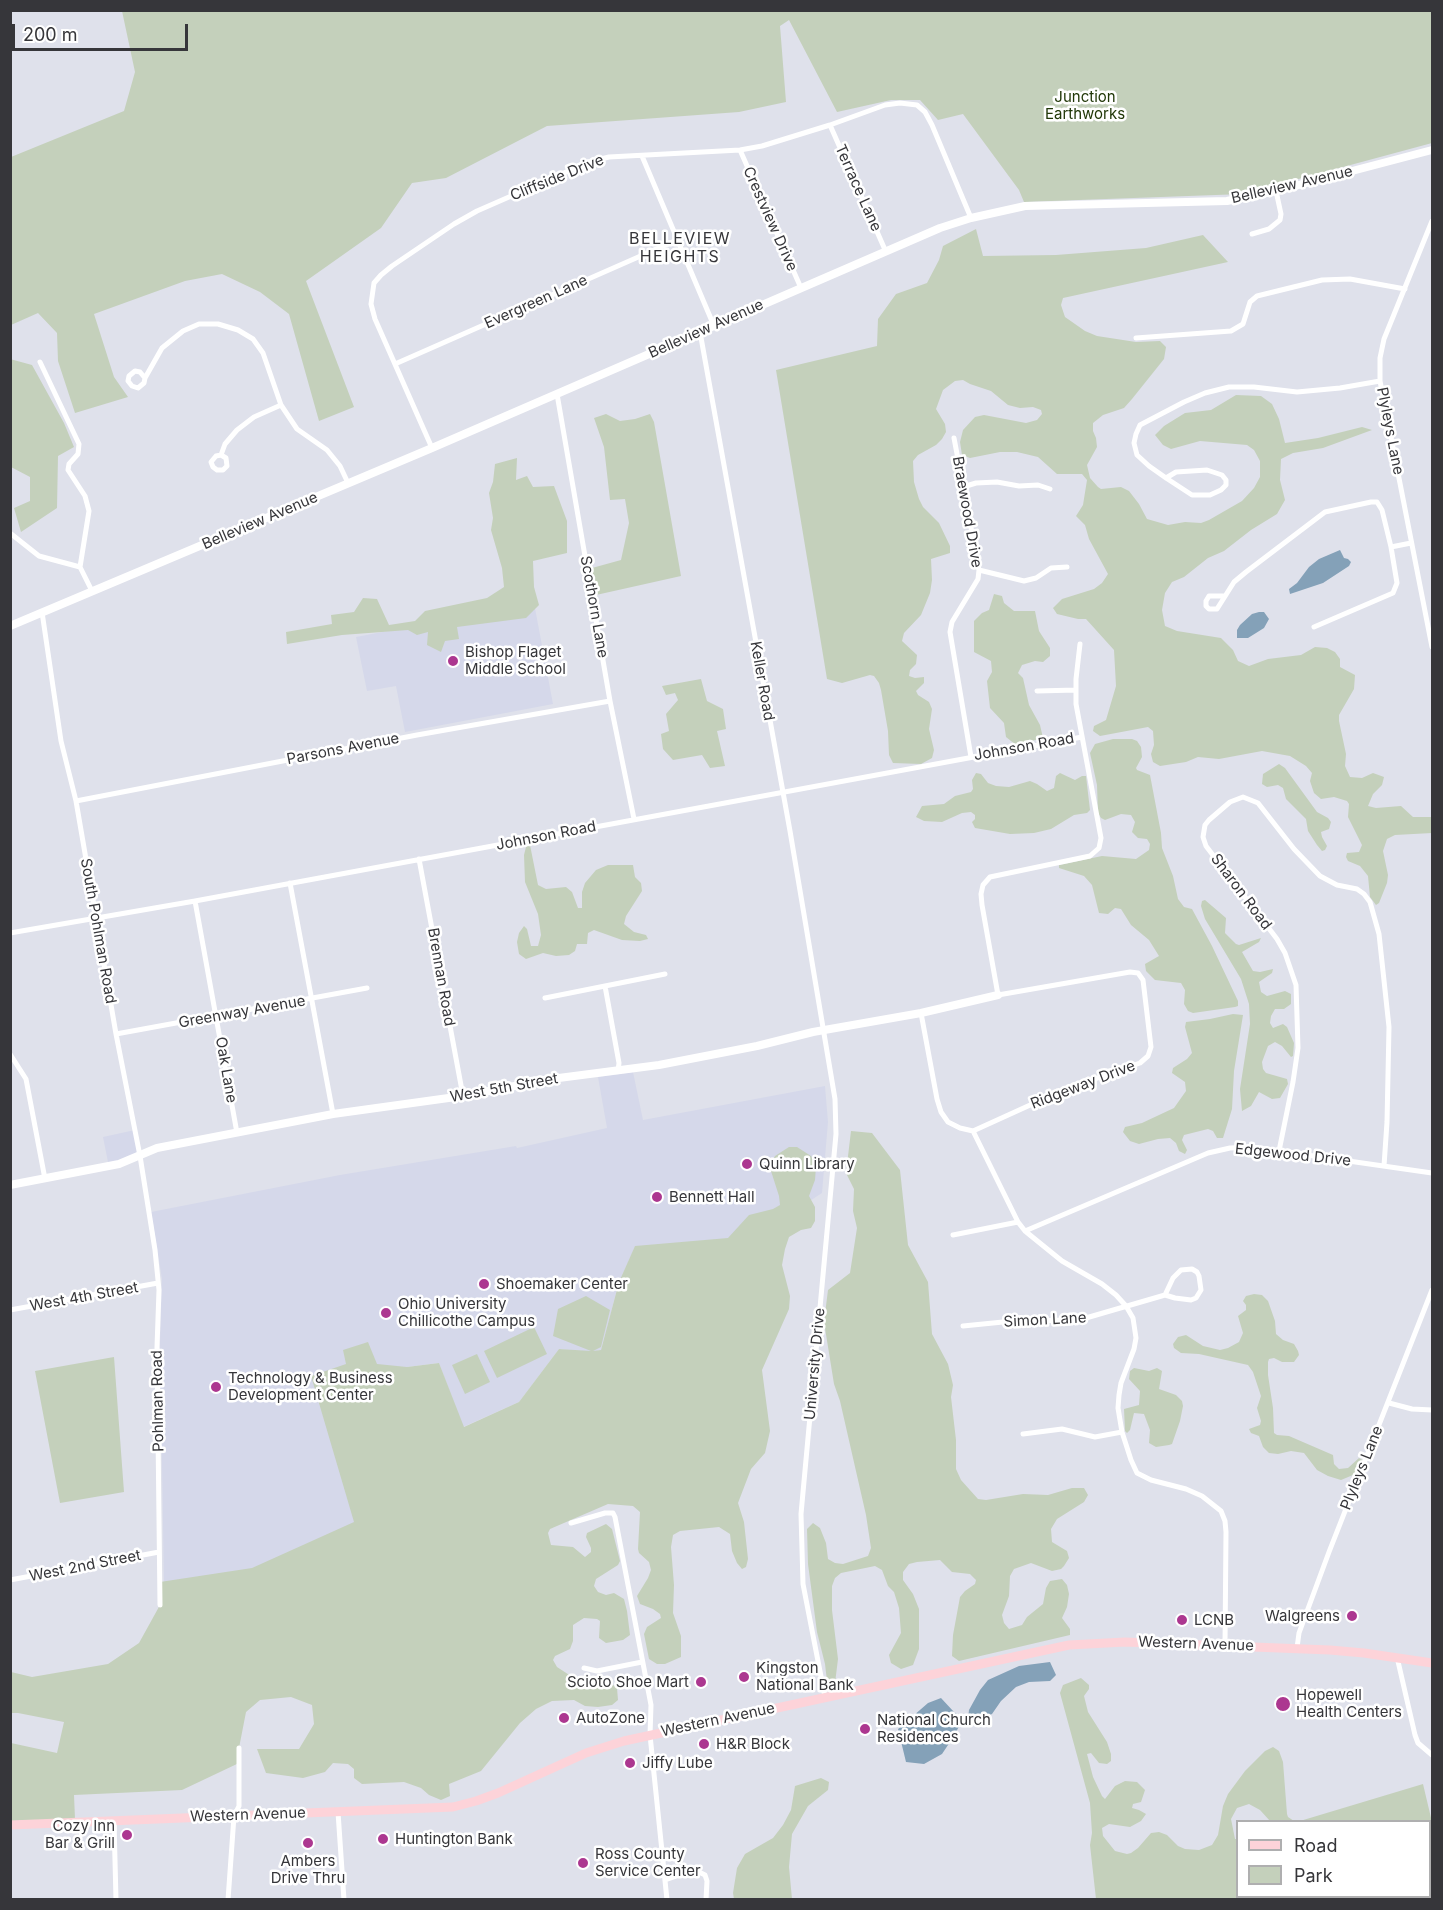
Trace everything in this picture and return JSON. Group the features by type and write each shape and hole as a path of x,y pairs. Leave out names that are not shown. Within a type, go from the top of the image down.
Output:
{"main road":[{"name":"Western Avenue","path":"10,1825 432,1809 476,1802 586,1753 650,1735 1070,1645 1125,1642 1297,1648 1344,1651 1432,1663"}],"street":[{"name":"Cliffside Drive","path":"432,448 375,319 371,304 374,283 381,275 454,224 477,211 599,159 740,150 762,146 885,105 900,103 917,105 925,112 971,218"},
{"name":"Terrace Lane","path":"830,125 886,252"},
{"name":"Crestview Drive","path":"740,150 801,288"},
{"name":"Belleview Avenue","path":"10,626 432,448 940,228 971,218 1025,206 1227,201 1276,191 1432,150"},
{"path":"642,156 714,326"},
{"path":"1252,234 1269,229 1280,220 1281,214 1276,191"},
{"name":"Plyleys Lane","path":"1432,222 1384,339 1380,358 1380,381 1432,647"},
{"name":"Evergreen Lane","path":"395,364 677,240"},
{"path":"1136,338 1231,331 1243,324 1250,303 1257,296 1322,280 1350,279 1405,289"},
{"path":"145,378 162,348 170,339 183,331 199,324 218,324 238,330 253,339 263,354 281,405 297,429 327,450 340,466 348,483"},
{"name":"Keller Road","path":"700,332 783,792 823,1030"},
{"path":"40,362 78,440 78,454 69,464 68,470 88,505 80,567 92,591"},
{"path":"1166,478 1176,472 1208,470 1222,475 1226,480 1226,485 1221,490 1202,497 1192,495 1166,478 1137,455 1136,434 1145,422 1184,402 1205,393 1229,387 1254,387 1297,392 1380,381"},
{"name":"Scothorn Lane","path":"557,394 610,701 634,819"},
{"path":"221,455 225,444 237,429 254,417 281,405"},
{"name":"Braewood Drive","path":"954,438 978,570 978,579 952,622 950,632 971,757"},
{"path":"963,487 976,483 997,482 1018,486 1038,485 1050,489"},
{"path":"1224,596 1234,582 1317,516 1325,512 1377,502 1382,510 1391,547 1397,583 1393,593 1314,627"},
{"path":"10,534 39,556 80,567"},
{"path":"1391,547 1411,543"},
{"path":"978,570 1024,581 1036,578 1051,568 1067,567"},
{"name":"South Pohlman Road","path":"42,612 61,741 76,801 155,1250"},
{"path":"998,995 982,905 983,885 990,877 1090,856 1098,848 1101,838 1082,737 1076,690 1080,644"},
{"path":"1037,691 1076,690"},
{"name":"Parsons Avenue","path":"76,801 429,733 610,701"},
{"name":"Johnson Road","path":"10,933 1082,737"},
{"name":"Sharon Road","path":"1279,1150 1298,1048 1296,985 1285,953 1277,939 1206,846 1203,837 1204,825 1230,802 1243,797 1258,803 1294,849 1320,876 1338,885 1357,889 1370,902 1379,934 1389,1027 1384,1166"},
{"name":"Brennan Road","path":"419,859 463,1096"},
{"path":"290,883 333,1114"},
{"name":"Oak Lane","path":"195,901 237,1133"},
{"name":"Ridgeway Drive","path":"973,1131 1061,1091 1140,1063 1148,1056 1151,1047 1143,980 1138,973 1130,972 998,995"},
{"path":"544,998 665,974"},
{"path":"605,986 619,1064 618,1071"},
{"name":"Greenway Avenue","path":"116,1034 367,988"},
{"name":"West 5th Street","path":"10,1185 119,1164 157,1148 333,1114 463,1096 551,1079 618,1071 757,1046 823,1030 921,1013 998,995"},
{"path":"921,1013 936,1099 941,1112 948,1122 973,1131 1018,1222 1025,1231 1062,1261 1102,1284 1126,1306 1133,1318 1136,1338 1119,1395 1118,1408 1122,1432 1137,1473 1151,1480 1186,1489 1202,1496 1221,1511 1226,1532 1225,1645"},
{"name":"University Drive","path":"823,1030 835,1099 836,1134 801,1514 801,1543 803,1584 825,1697"},
{"path":"10,1054 26,1079 45,1179"},
{"name":"Edgewood Drive","path":"1025,1231 1218,1150 1241,1147 1279,1150 1432,1173"},
{"path":"953,1235 1018,1222"},
{"name":"Pohlman Road","path":"155,1250 158,1283 160,1605"},
{"path":"1192,1269 1197,1272 1201,1290 1196,1298 1184,1300 1165,1294 1173,1278 1181,1270 1192,1269"},
{"name":"West 4th Street","path":"10,1310 158,1283"},
{"name":"Plyleys Lane","path":"1297,1648 1299,1633 1320,1574 1432,1290"},
{"name":"Simon Lane","path":"963,1326 1013,1321 1079,1320 1165,1294"},
{"path":"1389,1403 1412,1409 1432,1410"},
{"path":"1023,1434 1062,1430 1095,1437 1122,1432"},
{"path":"571,1523 613,1513 651,1705 650,1735 667,1899"},
{"name":"West 2nd Street","path":"10,1580 159,1552"},
{"path":"1397,1657 1415,1735 1418,1743 1432,1755"},
{"path":"584,1668 597,1671 642,1662"},
{"path":"228,1899 234,1816 238,1806 239,1748"},
{"path":"338,1812 344,1899"},
{"path":"114,1821 116,1899"},
{"path":"665,1880 691,1871 699,1872 705,1875 707,1881 706,1899"}],"shaded area":[{"name":"Bishop Flaget Middle School","path":"534,603 553,704 405,732 396,686 367,691 356,637"},
{"name":"Ohio University Chillicothe Campus","path":"633,1072 643,1120 825,1086 828,1122 822,1193 756,1236 635,1247 619,1282 601,1350 594,1352 559,1349 519,1402 463,1427 439,1363 407,1367 387,1366 360,1525 256,1572 164,1584 160,1343 162,1279 151,1212 340,1175 516,1146 517,1148 607,1128 598,1077"},
{"path":"135,1130 140,1156 109,1167 103,1137"}],"green space":[{"name":"Junction Earthworks","path":"122,11 1432,11 1432,143 1243,194 1024,202 1019,190 963,114 938,120 920,100 891,100 837,112 789,20 780,26 786,102 739,112 547,126 446,178 412,183 381,228 306,281 354,407 319,421 289,314 260,292 222,274 185,281 94,314 114,377 128,397 75,413 58,361 57,333 38,313 11,325 11,157 124,111 135,72"},
{"path":"976,229 983,256 1056,255 1146,248 1203,235 1228,262 1063,298 1061,305 1065,317 1085,331 1097,336 1136,342 1160,341 1166,347 1164,359 1124,408 1103,415 1093,423 1097,447 1087,465 1090,478 1098,487 1101,489 1121,487 1129,491 1147,519 1168,525 1185,522 1201,523 1242,501 1260,477 1260,461 1254,450 1247,445 1200,441 1171,449 1163,445 1155,435 1164,426 1185,413 1211,410 1236,395 1261,396 1272,404 1279,419 1285,443 1318,438 1362,427 1372,430 1323,448 1293,453 1281,459 1280,480 1285,500 1277,514 1224,551 1208,558 1184,577 1172,582 1165,593 1162,610 1165,626 1177,631 1221,638 1233,650 1238,661 1249,666 1268,659 1301,655 1315,647 1327,648 1335,652 1340,659 1340,667 1355,675 1354,689 1339,715 1346,754 1345,766 1350,777 1362,778 1373,773 1384,777 1382,785 1373,794 1368,806 1376,808 1401,806 1413,817 1432,817 1432,833 1395,835 1387,839 1383,851 1388,875 1387,883 1376,905 1370,897 1368,876 1360,866 1348,861 1346,857 1347,853 1359,852 1362,845 1348,817 1349,804 1347,801 1334,797 1321,799 1314,793 1310,781 1312,773 1306,766 1290,756 1262,751 1219,759 1198,757 1186,762 1160,766 1153,762 1151,754 1154,745 1153,731 1148,727 1100,736 1093,731 1094,726 1106,720 1116,686 1114,650 1086,619 1057,614 1053,608 1062,599 1094,589 1108,574 1089,539 1085,525 1076,516 1083,505 1087,480 1082,474 1057,474 1038,457 1017,452 1000,452 970,458 962,455 960,442 963,430 975,417 984,415 1026,423 1037,420 1042,414 1041,410 1008,405 991,391 963,380 955,381 943,390 936,409 945,424 946,432 936,445 918,455 913,461 914,482 919,499 923,507 939,523 950,546 950,553 931,559 930,593 921,615 904,633 902,641 917,655 916,664 910,670 909,676 924,677 924,683 916,691 929,702 932,709 929,729 934,750 932,758 921,764 893,763 889,755 888,731 881,690 874,676 870,675 842,683 827,679 776,370 877,346 878,319 896,294 927,283 939,260 943,246"},
{"path":"10,359 32,365 64,423 74,447 58,456 57,508 21,532 14,508 30,501 30,477 11,467"},
{"path":"606,414 620,421 650,414 654,422 681,576 596,595 592,568 621,560 629,523 625,499 610,500 604,447 594,418"},
{"path":"517,458 516,480 527,476 533,487 554,486 567,521 567,553 533,561 534,587 539,605 526,618 457,627 459,639 445,641 441,652 427,645 428,632 417,635 408,630 342,635 287,644 286,632 332,624 331,615 354,612 363,598 377,599 389,625 415,621 425,611 487,598 504,587 502,568 491,530 493,518 489,493 495,464"},
{"path":"994,594 1002,596 1004,603 1014,611 1035,611 1039,631 1050,648 1050,656 1043,662 1035,661 1022,665 1018,673 1023,678 1029,705 1040,725 1043,738 1016,745 1006,737 1004,723 990,708 987,681 992,672 991,661 974,652 974,621 989,610"},
{"path":"701,679 707,701 723,709 726,729 717,731 725,766 710,768 702,755 673,760 663,749 661,734 669,731 666,714 678,700 675,693 666,695 662,686"},
{"path":"1113,739 1132,739 1137,741 1141,747 1142,757 1136,768 1150,775 1162,848 1173,876 1178,899 1184,907 1192,909 1212,946 1238,1001 1238,1006 1193,1013 1188,1011 1184,1004 1185,990 1181,983 1155,980 1146,971 1145,964 1159,956 1149,940 1131,925 1121,909 1115,908 1108,914 1099,913 1092,885 1084,876 1059,868 1059,865 1102,856 1136,859 1149,850 1150,844 1147,839 1138,838 1132,832 1135,822 1131,815 1121,814 1105,820 1098,813 1097,785 1090,753 1095,744"},
{"path":"1279,764 1285,768 1317,812 1331,822 1329,829 1321,832 1327,846 1325,850 1322,851 1317,845 1308,831 1306,819 1286,799 1283,788 1278,785 1267,787 1262,784 1263,774"},
{"path":"976,773 981,774 988,783 996,786 1009,787 1030,781 1047,791 1054,788 1056,776 1060,773 1075,780 1086,776 1090,810 1087,813 1074,815 1051,829 1034,833 1010,834 975,828 972,822 975,815 971,812 962,813 942,822 924,821 916,817 922,806 944,804 955,796 971,792 972,780"},
{"path":"530,845 538,885 546,889 566,887 572,892 578,908 582,908 582,892 585,883 596,870 608,865 633,865 635,877 641,883 642,891 626,916 624,924 634,932 646,935 648,939 622,940 594,930 588,933 587,944 577,944 575,951 569,955 556,956 543,953 526,959 519,954 517,942 524,926 527,929 531,946 538,946 541,935 538,914 525,882 524,855 526,847"},
{"path":"1205,900 1226,918 1225,933 1236,944 1261,938 1259,942 1242,952 1253,971 1273,969 1272,973 1259,982 1261,992 1267,996 1285,991 1291,994 1291,1004 1284,1009 1275,1009 1270,1023 1273,1028 1283,1024 1287,1027 1294,1043 1293,1056 1291,1057 1282,1046 1275,1042 1268,1046 1262,1062 1266,1073 1287,1079 1288,1084 1280,1098 1272,1099 1259,1092 1251,1106 1242,1111 1240,1089 1250,1024 1249,1004 1241,979 1205,919 1201,906 1202,901"},
{"path":"1233,1014 1243,1015 1234,1071 1232,1109 1223,1138 1217,1138 1213,1131 1208,1129 1184,1135 1182,1140 1187,1150 1185,1154 1179,1151 1176,1143 1170,1138 1139,1144 1130,1141 1123,1132 1125,1127 1142,1123 1174,1108 1186,1091 1185,1082 1172,1073 1173,1068 1192,1053 1185,1027 1186,1022"},
{"path":"851,1131 872,1133 900,1170 908,1245 928,1282 932,1334 948,1364 953,1385 951,1397 956,1440 956,1469 961,1480 978,1499 986,1500 1023,1494 1048,1495 1072,1488 1084,1488 1088,1495 1084,1502 1057,1519 1051,1529 1052,1542 1067,1551 1069,1558 1064,1566 1052,1571 1031,1563 1014,1569 1010,1576 1009,1596 1002,1615 1009,1629 1022,1625 1027,1617 1043,1604 1050,1581 1062,1579 1067,1585 1069,1594 1062,1618 1070,1629 1070,1635 959,1661 952,1656 953,1635 960,1597 975,1584 976,1580 970,1574 952,1572 940,1560 917,1562 909,1564 903,1572 903,1580 913,1594 919,1609 919,1649 913,1665 901,1669 891,1663 889,1655 901,1633 899,1608 894,1592 888,1586 882,1570 875,1566 841,1573 835,1578 832,1586 832,1610 838,1659 835,1683 827,1681 817,1632 808,1564 807,1529 813,1523 820,1528 826,1543 828,1559 835,1563 843,1564 868,1556 871,1548 866,1515 834,1384 824,1322 828,1290 850,1273 857,1228 853,1211 854,1189 846,1173"},
{"path":"789,1147 797,1147 811,1156 816,1167 815,1180 809,1196 815,1207 815,1221 811,1228 801,1230 789,1237 785,1249 782,1265 790,1296 789,1309 762,1370 770,1431 765,1453 751,1469 738,1503 744,1522 748,1559 746,1567 742,1569 732,1551 730,1534 719,1527 680,1531 673,1535 671,1547 674,1585 673,1613 681,1636 681,1657 665,1664 657,1664 649,1659 644,1634 647,1627 661,1618 660,1614 653,1609 640,1604 637,1596 651,1570 649,1562 639,1553 638,1549 640,1512 633,1506 608,1504 550,1529 548,1533 551,1545 573,1547 585,1557 591,1552 586,1537 587,1533 606,1524 612,1529 620,1561 618,1565 596,1579 594,1586 598,1592 606,1595 614,1593 624,1599 630,1635 623,1640 606,1643 599,1638 600,1621 584,1618 573,1625 573,1641 570,1649 555,1656 553,1660 557,1667 577,1680 585,1689 593,1689 608,1681 617,1688 618,1700 612,1705 598,1707 585,1706 574,1700 552,1701 536,1709 520,1723 481,1771 449,1784 450,1796 441,1800 429,1795 421,1788 404,1782 362,1784 354,1778 354,1769 348,1764 333,1763 325,1772 303,1778 266,1773 257,1749 299,1749 314,1724 312,1705 291,1697 260,1700 246,1712 239,1748 239,1763 182,1790 74,1795 75,1819 11,1821 11,1743 57,1753 64,1722 11,1713 11,1672 32,1677 108,1664 139,1643 160,1605 160,1582 252,1568 354,1522 311,1376 346,1364 343,1350 368,1342 377,1364 407,1367 439,1363 464,1427 519,1402 559,1349 591,1351 553,1336 558,1309 586,1296 610,1310 601,1347 593,1351 601,1350 619,1282 635,1246 728,1238 749,1215 780,1205 771,1163 775,1156"},
{"path":"1262,1295 1268,1301 1275,1321 1276,1334 1283,1340 1294,1344 1299,1355 1294,1362 1282,1362 1274,1358 1269,1359 1268,1362 1274,1433 1289,1436 1333,1455 1334,1464 1339,1469 1348,1468 1359,1458 1364,1461 1353,1475 1341,1480 1328,1476 1317,1470 1304,1453 1291,1451 1278,1454 1269,1453 1263,1447 1259,1436 1251,1433 1249,1429 1260,1425 1257,1408 1261,1396 1253,1372 1248,1365 1199,1354 1181,1353 1174,1348 1173,1344 1178,1337 1186,1335 1203,1346 1220,1350 1239,1342 1243,1333 1238,1316 1246,1310 1243,1301 1246,1296"},
{"path":"534,1327 547,1354 497,1378 484,1351"},
{"path":"477,1354 490,1382 465,1394 452,1365"},
{"path":"114,1357 124,1492 60,1503 35,1371"},
{"path":"1134,1368 1149,1371 1157,1368 1162,1371 1159,1389 1176,1395 1182,1401 1180,1421 1172,1444 1156,1447 1149,1443 1150,1430 1144,1414 1134,1413 1130,1430 1127,1433 1125,1431 1124,1409 1139,1405 1140,1391 1129,1379 1130,1371"},
{"path":"1081,1678 1089,1685 1084,1696 1088,1712 1107,1742 1111,1754 1111,1761 1107,1764 1099,1763 1091,1753 1087,1754 1093,1777 1102,1796 1105,1799 1115,1786 1125,1781 1137,1782 1145,1790 1141,1802 1133,1804 1132,1808 1146,1814 1141,1821 1130,1827 1109,1824 1102,1828 1103,1836 1115,1851 1131,1853 1151,1833 1159,1832 1167,1835 1178,1846 1185,1849 1199,1850 1212,1845 1218,1835 1223,1806 1228,1794 1245,1771 1265,1751 1273,1747 1279,1751 1283,1762 1287,1814 1292,1820 1269,1820 1260,1810 1249,1804 1237,1808 1231,1819 1236,1839 1236,1898 1431,1898 1431,1820 1303,1820 1423,1784 1432,1822 1432,1899 1096,1899 1090,1845 1092,1833 1090,1803 1060,1693 1063,1685"},
{"path":"821,1778 829,1782 828,1790 808,1806 792,1834 789,1867 792,1899 734,1899 737,1868 745,1854 773,1838 783,1825 791,1810 795,1786"}],"water":[{"path":"1340,550 1344,558 1351,562 1349,566 1323,583 1290,594 1289,589 1297,583 1309,567 1319,559"},
{"path":"1264,612 1269,619 1264,628 1248,638 1237,638 1240,625 1252,614"},
{"path":"1050,1662 1056,1675 1050,1681 1029,1682 1016,1687 1001,1701 992,1714 976,1721 968,1719 969,1710 988,1680 1019,1666"},
{"path":"941,1698 960,1716 961,1723 942,1754 924,1764 906,1762 898,1729 928,1703"}],"place":[{"name":"Bishop Flaget Middle School","path":"453,661"},
{"name":"Quinn Library","path":"747,1164"},
{"name":"Bennett Hall","path":"657,1197"},
{"name":"Shoemaker Center","path":"484,1284"},
{"name":"Ohio University Chillicothe Campus","path":"386,1313"},
{"name":"Technology & Business Development Center","path":"216,1387"},
{"name":"Walgreens","path":"1352,1616"},
{"name":"LCNB","path":"1182,1620"},
{"name":"Kingston National Bank","path":"744,1677"},
{"name":"Scioto Shoe Mart","path":"701,1682"},
{"name":"Hopewell Health Centers","path":"1283,1704"},
{"name":"AutoZone","path":"564,1718"},
{"name":"National Church Residences","path":"865,1729"},
{"name":"H&R Block","path":"704,1744"},
{"name":"Jiffy Lube","path":"630,1763"},
{"name":"Cozy Inn Bar & Grill","path":"127,1835"},
{"name":"Huntington Bank","path":"383,1839"},
{"name":"Ambers Drive Thru","path":"308,1843"},
{"name":"Ross County Service Center","path":"583,1863"}],"district":[{"name":"BELLEVIEW HEIGHTS","path":"680,248"}]}
